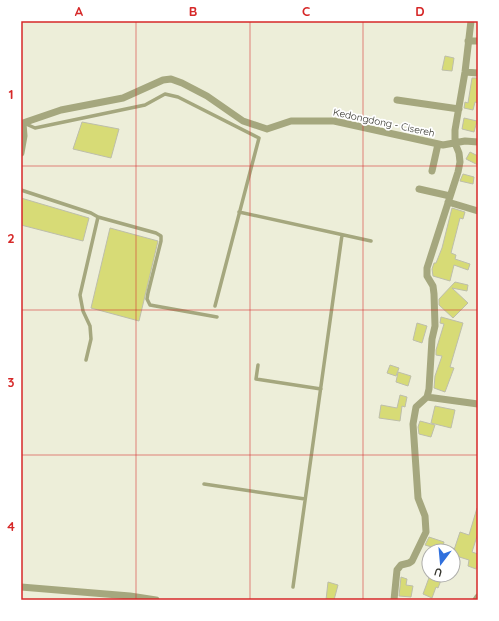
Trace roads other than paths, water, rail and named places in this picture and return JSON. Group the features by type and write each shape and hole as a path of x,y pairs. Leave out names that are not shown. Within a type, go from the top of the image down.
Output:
{"street":[{"path":"394,600 398,567 412,561 426,532 425,516 418,498 413,424 416,407 427,397 429,389 432,339 435,326 433,286 427,276 428,268 460,162 459,153 455,143 455,130 465,72 471,21"},
{"path":"468,40 478,41"},
{"path":"465,72 478,73"},
{"name":"Kedongdong - Cisereh","path":"22,122 61,110 122,98 163,80 171,79 207,96 243,121 262,128 272,128 291,121 334,121 443,145 465,141 478,142"},
{"path":"397,100 459,109"},
{"path":"21,153 24,136 22,122"},
{"path":"432,171 438,144"},
{"path":"420,189 478,211"},
{"path":"427,397 478,404"},
{"path":"21,587 122,595 156,600"}],"lane":[{"path":"22,122 35,128 145,105 164,94 178,97 259,138 214,306"},
{"path":"21,190 91,213 98,217 156,233 161,236 147,299 150,305 217,317"},
{"path":"239,212 371,241"},
{"path":"86,360 91,339 90,326 83,311 80,295 98,217"},
{"path":"293,587 342,235"},
{"path":"258,365 256,379 321,389"},
{"path":"204,484 305,499"}]}
